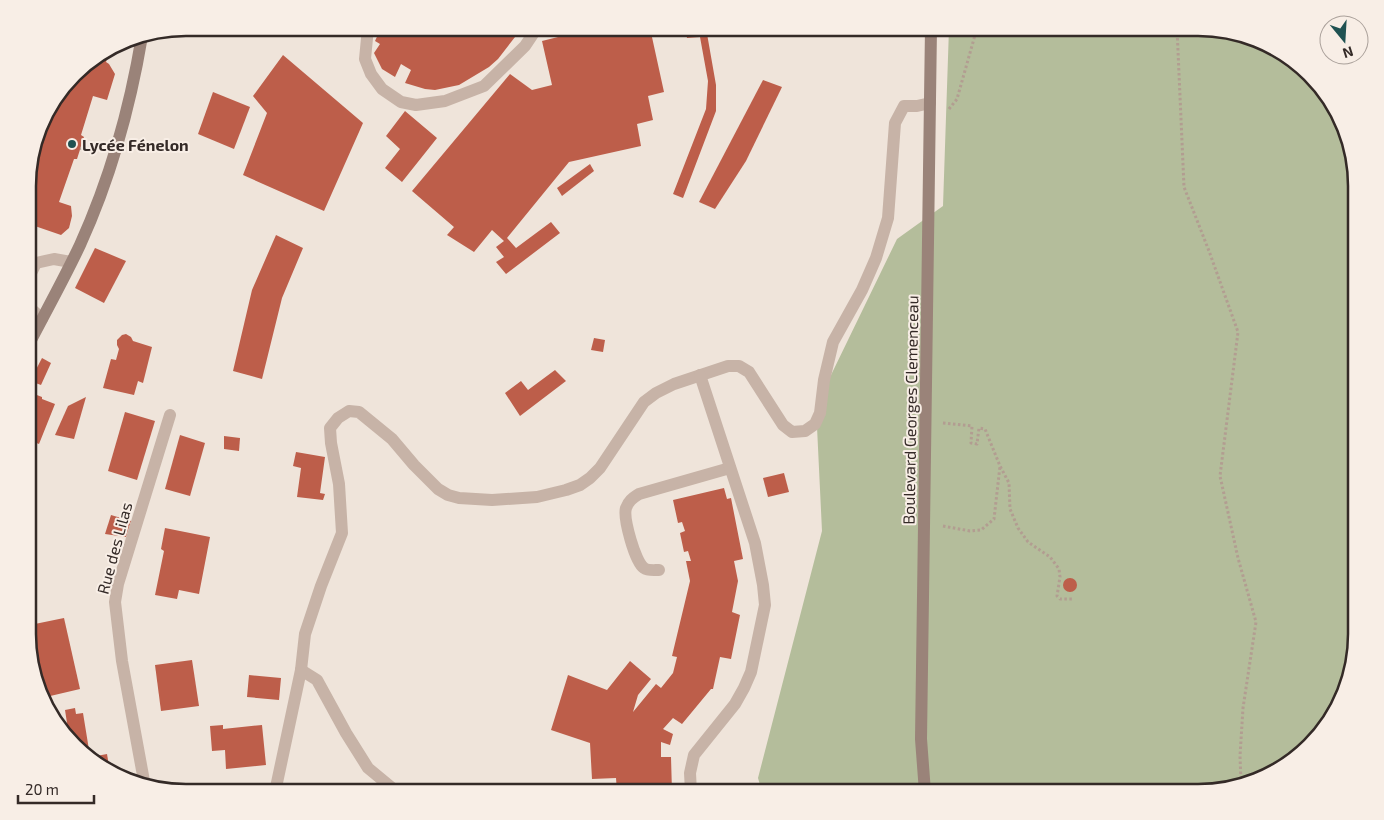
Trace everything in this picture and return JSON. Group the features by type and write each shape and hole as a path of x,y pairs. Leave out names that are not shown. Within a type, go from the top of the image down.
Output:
{"main road":[{"name":"Boulevard Georges Clemenceau","path":"924,783 921,739 931,36"},
{"path":"36,331 80,246 104,187 122,130 140,43"}],"street":[{"path":"367,36 365,59 371,74 382,89 401,102 416,106 445,101 484,86 525,46 532,36"},
{"path":"277,784 301,670 305,634 342,533 339,484 330,428 338,418 349,411 359,412 392,439 438,489 448,495 460,498 492,500 537,497 566,490 590,478 600,468 644,402 656,392 728,366 739,366 749,372 783,425 792,432 805,431 815,424 820,413 824,380 833,342 862,290 876,258 888,218 895,123 904,106 930,103"},
{"path":"36,263 54,259 71,262"},
{"path":"36,313 42,319"},
{"path":"691,784 690,773 694,755 735,704 751,672 765,605 755,544 700,375"},
{"name":"Rue des Lilas","path":"143,778 122,661 115,602 118,584 170,415"},
{"path":"659,570 652,571 643,568 637,560 625,510 629,501 639,494 730,468"},
{"path":"301,670 317,680 368,768 387,784"}],"path":[{"path":"930,130 957,99 975,36"},
{"path":"1177,36 1184,187 1238,332 1220,476 1238,558 1256,622 1243,708 1241,778"},
{"path":"925,421 972,426 971,443 977,444 979,428 985,429 1009,483 1010,509 1018,528 1028,542 1050,557 1059,569 1058,596 1060,599 1073,599"},
{"path":"925,524 970,531 981,530 994,519 1000,466"}],"green space":[{"path":"949,36 1198,36 1237,41 1273,56 1289,67 1311,87 1323,103 1340,138 1347,176 1347,644 1340,682 1328,709 1304,740 1273,764 1237,779 1208,783 760,783 758,778 822,531 816,406 897,239 943,206"}],"building":[{"path":"377,36 516,36 498,59 489,67 459,85 435,90 405,83 411,70 401,64 395,77 382,69 374,53 380,44 375,41"},
{"path":"562,36 652,36 664,92 648,96 653,120 637,124 641,146 569,162 507,238 516,248 551,222 560,233 506,274 496,262 504,257 496,247 504,241 492,230 474,252 447,235 454,227 412,191 510,74 532,90 552,85 542,41"},
{"path":"687,36 707,36 716,85 716,111 683,198 673,194 706,109 708,81 700,37 687,38"},
{"path":"283,55 363,123 324,211 243,175 267,113 253,96"},
{"path":"107,58 106,62 115,74 107,100 93,96 81,135 84,137 77,159 74,159 59,202 71,206 72,216 69,228 61,235 36,226 36,186 41,147 61,103 87,73"},
{"path":"763,80 782,87 746,161 715,209 699,202"},
{"path":"213,92 250,107 234,149 198,134"},
{"path":"405,111 437,138 402,182 385,168 400,149 386,136"},
{"path":"590,164 594,171 562,196 557,188"},
{"path":"276,235 303,248 282,298 262,379 233,371 252,290"},
{"path":"95,248 126,261 104,303 75,288"},
{"path":"126,334 133,341 152,347 143,383 138,381 134,395 103,388 111,359 116,360 119,349 117,340"},
{"path":"594,338 605,340 603,352 591,350"},
{"path":"42,358 51,363 41,385 36,383 36,370"},
{"path":"555,370 566,381 520,416 505,393 521,381 528,390"},
{"path":"36,395 55,404 39,444 36,443"},
{"path":"86,397 74,439 55,435 68,406"},
{"path":"125,412 155,421 137,480 108,471"},
{"path":"180,435 205,443 190,496 165,489"},
{"path":"224,436 240,438 239,451 224,449"},
{"path":"296,452 325,457 320,493 325,494 323,500 297,497 301,468 293,466"},
{"path":"784,473 789,492 768,497 763,478"},
{"path":"724,488 727,499 731,498 743,559 734,561 738,581 732,612 740,615 731,659 720,657 713,689 682,724 673,718 663,729 673,734 670,745 661,742 661,757 671,757 672,784 616,784 616,778 592,779 590,743 551,730 568,675 607,690 630,661 651,679 638,695 633,712 656,684 661,688 673,673 677,657 672,656 690,581 686,561 691,561 688,551 684,552 680,533 685,531 682,522 678,523 673,500"},
{"path":"111,515 131,521 126,537 105,534"},
{"path":"165,528 210,537 199,594 179,590 177,599 155,595 164,551 161,549"},
{"path":"1070,578 1075,580 1077,585 1075,590 1070,592 1065,590 1063,585 1065,580"},
{"path":"64,618 80,689 50,696 41,673 36,624"},
{"path":"192,660 199,706 161,711 155,665"},
{"path":"249,675 281,678 279,700 247,697"},
{"path":"75,708 76,714 83,713 89,747 67,725 65,710"},
{"path":"223,725 223,729 262,725 266,765 226,769 225,750 212,751 210,726"},
{"path":"107,754 108,762 99,756"}],"place":[{"name":"Lycée Fénelon","path":"72,144"}]}
